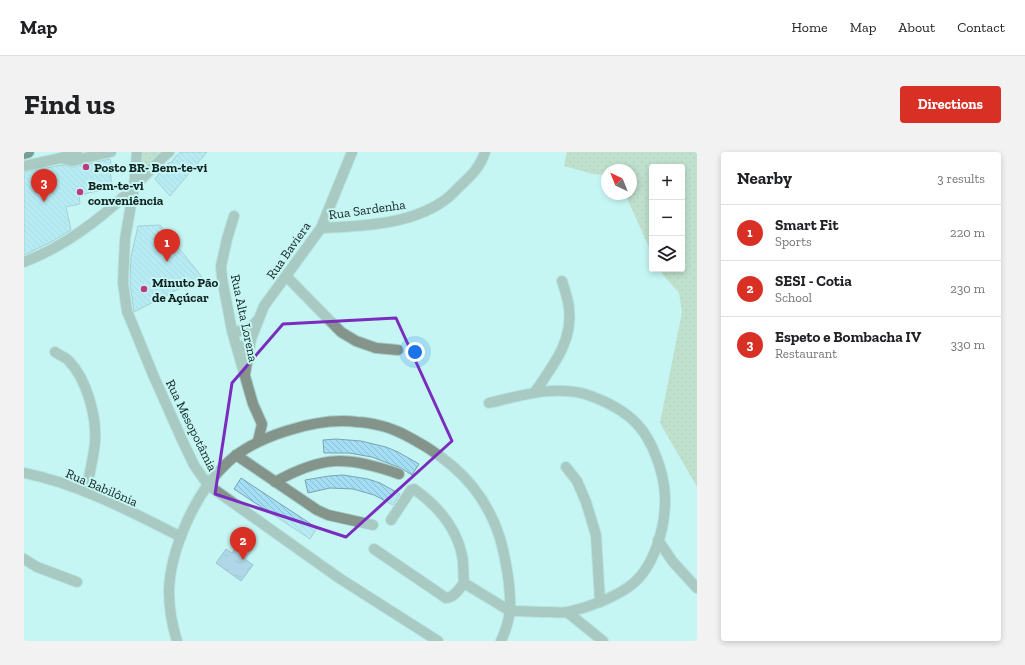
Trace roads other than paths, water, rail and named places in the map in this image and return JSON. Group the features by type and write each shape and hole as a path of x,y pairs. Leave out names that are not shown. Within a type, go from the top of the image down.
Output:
{"highway":[{"path":"24,153 28,152"}],"street":[{"path":"24,166 61,158 77,152"},
{"path":"61,158 72,161 111,152"},
{"name":"Rua Mesopotâmia","path":"137,152 134,187 126,239 123,283 127,311 154,377 194,464 208,485 340,578 438,641"},
{"path":"24,262 45,254 73,238 134,187 168,152"},
{"name":"Rua Baviera","path":"245,376 251,339 264,306 321,228 352,152"},
{"name":"Rua Sardenha","path":"321,228 371,224 398,220 420,214 442,202 471,176 483,159 485,152"},
{"name":"Rua Alta Lorena","path":"234,216 221,266 222,278 232,330 253,404 262,424"},
{"path":"286,276 342,332 356,341 376,348 398,350"},
{"path":"535,392 562,350 568,332 569,309 562,281"},
{"path":"232,330 245,331 259,319"},
{"name":"Rua Baviera","path":"238,350 251,339"},
{"path":"55,352 68,359 77,371 88,395 94,416 95,442 86,492"},
{"path":"464,583 510,611 567,612 600,602 627,588 637,580 651,560 658,540 664,514 665,495 660,470 654,451 647,437 637,424 624,413 611,405 584,394 570,392 535,392 489,403"},
{"path":"177,641 172,624 169,592 170,574 180,537 194,506 208,485 226,463 258,441 303,426 356,421 384,427 408,436 443,458 475,488 495,524 503,548 508,576 510,611 501,641"},
{"path":"258,441 262,424 279,434"},
{"path":"236,455 317,510 328,515 373,525"},
{"path":"275,482 295,470 328,461 349,461 373,465 399,474"},
{"path":"566,467 577,482 586,502 596,535 600,602"},
{"name":"Rua Babilônia","path":"24,473 46,478 86,492 180,537"},
{"path":"374,550 446,598 453,596 464,583 462,556 456,535 441,511 424,496 414,490 411,490 391,520"},
{"path":"658,540 673,562 697,588"},
{"path":"24,559 36,567 77,582"},
{"path":"651,560 661,559 673,562"},
{"path":"567,612 603,641"}],"water":[{"path":"242,540 253,548 245,559 253,565 241,581 216,563 226,549 232,553"}],"place":[{"name":"Posto BR- Bem-te-vi","path":"86,167"},
{"name":"Bem-te-vi conveniência","path":"80,192"},
{"name":"Espeto e Bombacha IV","path":"44,202"},
{"name":"Smart Fit","path":"167,262"},
{"name":"Minuto Pão de Açúcar","path":"144,289"},
{"name":"SESI - Cotia","path":"243,560"}]}
